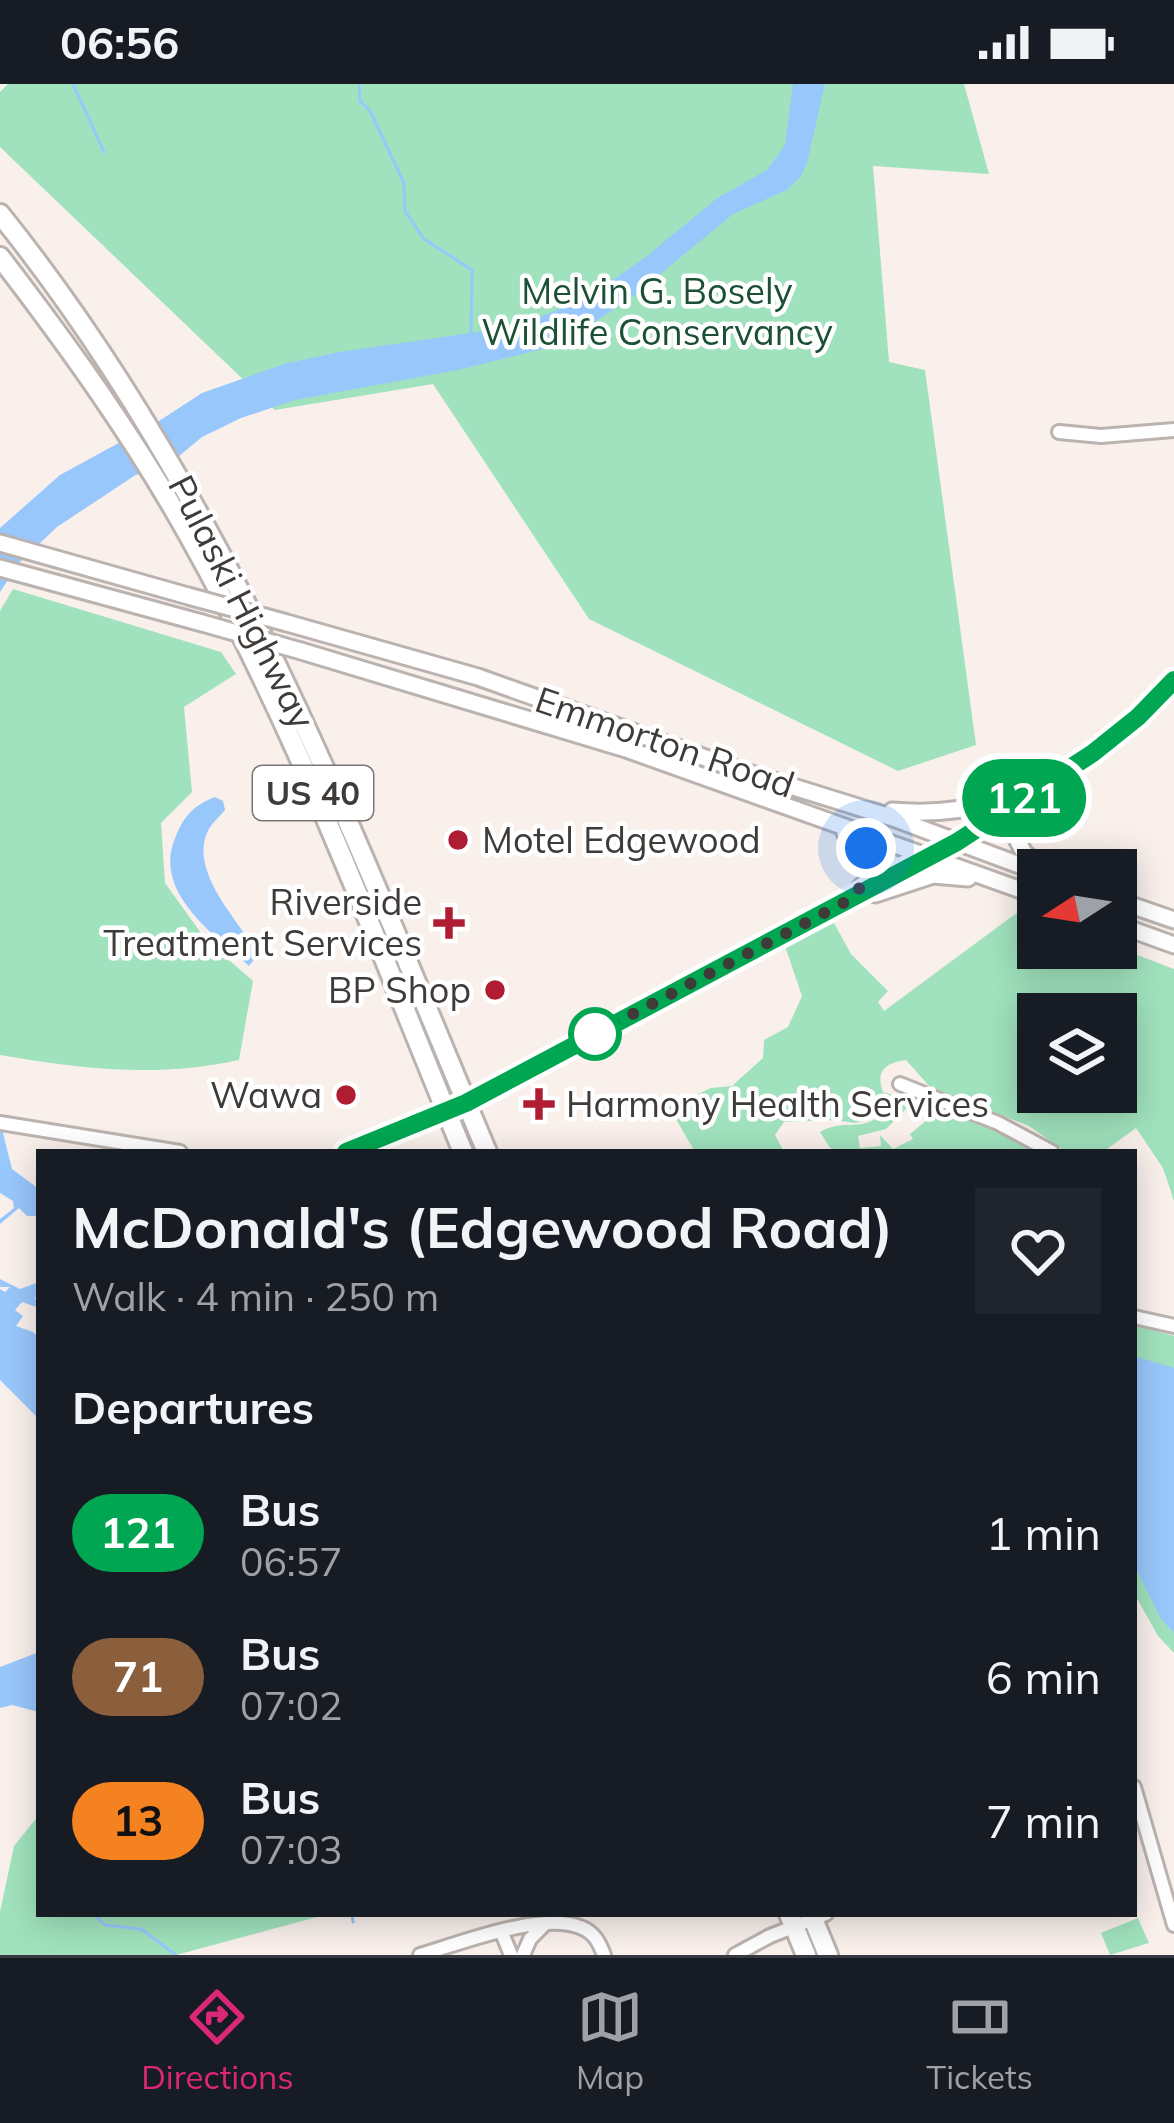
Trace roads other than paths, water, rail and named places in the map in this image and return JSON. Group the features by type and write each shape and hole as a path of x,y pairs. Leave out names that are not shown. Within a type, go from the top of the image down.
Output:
{"highway":[{"name":"Pulaski Highway","path":"0,214 85,328 148,426 277,660 487,1149"},
{"name":"Pulaski Highway","path":"0,257 86,369 191,540 325,818 463,1149"},
{"path":"806,1955 807,1918"},
{"path":"807,1918 829,1955"}],"main road":[{"name":"Emmorton Road","path":"0,543 478,677 1017,863"},
{"name":"Emmorton Road","path":"0,568 585,736 1017,888"},
{"path":"447,1112 957,842 1138,717 1174,680"},
{"path":"845,801 884,810 941,813 975,808 1046,784"},
{"path":"1022,849 1016,830 1022,811 1046,784"},
{"path":"827,820 861,844 869,856 869,879 849,900"},
{"path":"849,900 938,875 1011,886"},
{"path":"1137,907 1174,920"},
{"path":"1137,932 1174,945"}],"street":[{"path":"1059,433 1101,436 1174,430"},
{"path":"900,1084 998,1123 1046,1149"},
{"path":"354,1149 447,1112"},
{"path":"0,1123 161,1149"},
{"path":"1137,1318 1174,1326"},
{"path":"1137,1798 1174,1925"},
{"path":"1137,1849 1150,1843"},
{"path":"1155,1858 1174,1853"},
{"path":"735,1955 807,1918"},
{"path":"523,1955 545,1924"},
{"path":"419,1955 545,1924 573,1924 598,1941 604,1955"},
{"path":"502,1933 511,1955"}],"water":[{"path":"793,84 825,84 801,176 787,190 733,214 636,294 563,344 458,370 295,400 241,418 202,437 179,456 134,476 57,527 20,562 0,592 0,528 60,475 202,393 284,364 478,332 542,316 589,297 716,199 767,170 785,145"},
{"path":"215,797 223,801 225,810 207,833 205,864 219,896 258,954 249,966 190,910 172,875 170,856 183,823"},
{"path":"0,1121 12,1169 36,1187 36,1216 27,1216 19,1208 0,1224 14,1208 13,1201 0,1193"},
{"path":"0,1279 20,1289 36,1283 36,1307 22,1302 15,1310 23,1316 16,1326 36,1335 36,1416 0,1380 0,1289 5,1292 10,1287 0,1287"},
{"path":"1137,1357 1174,1368 1174,1633 1161,1619 1137,1571"},
{"path":"36,1653 36,1711 12,1705 0,1708 0,1667"}],"waterway":[{"path":"73,84 104,152"},
{"path":"359,84 360,101 370,111 404,183 405,211 424,239 472,270 471,334"},
{"path":"97,1917 105,1925 141,1929 176,1955"},
{"path":"352,1917 353,1922"}],"place":[{"name":"Motel Edgewood","path":"458,840"},
{"name":"Riverside Treatment Services","path":"449,923"},
{"name":"BP Shop","path":"495,990"},
{"name":"Wawa","path":"346,1095"},
{"name":"Harmony Health Services","path":"539,1104"}],"park label":[{"name":"Melvin G. Bosely Wildlife Conservancy","path":"657,312"}]}
